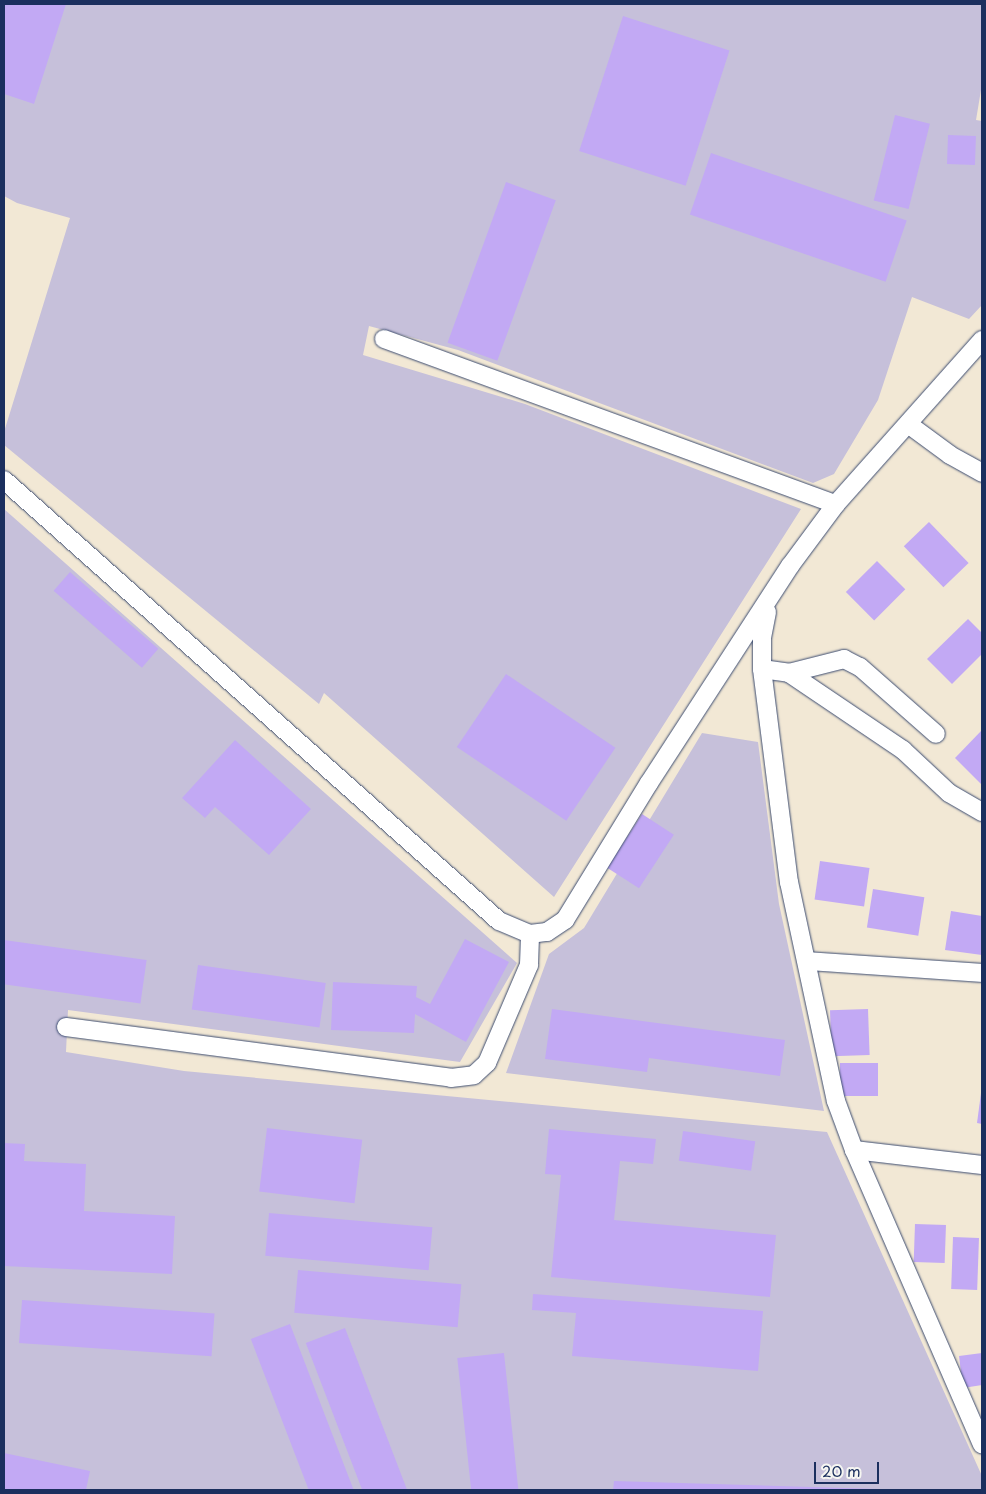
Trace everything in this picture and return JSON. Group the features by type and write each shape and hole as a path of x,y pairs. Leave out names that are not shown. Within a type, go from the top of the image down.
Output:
{"street":[{"path":"384,339 836,504"},
{"path":"4,480 499,921 530,934 547,932 565,920 649,783 790,566 836,504 982,340"},
{"path":"908,424 950,455 982,472"},
{"path":"769,601 762,637 762,669 789,882 836,1101 854,1150 982,1444"},
{"path":"762,669 789,673 844,659 860,667 936,734"},
{"path":"789,673 903,750 950,793 982,812"},
{"path":"66,1027 451,1078 474,1075 488,1063 529,965 530,934"},
{"path":"806,961 982,973"},
{"path":"854,1150 982,1166"}],"shaded area":[{"path":"4,4 982,4 982,84 976,120 982,121 982,305 969,319 912,297 878,400 834,474 813,483 458,350 369,326 363,355 525,404 801,509 554,897 324,693 319,704 4,445 4,432 70,218 17,203 4,196"},
{"path":"4,509 517,963 460,1062 68,1010 66,1052 184,1071 827,1132 982,1476 982,1490 4,1490"},
{"path":"702,733 758,742 779,904 824,1111 506,1073 549,954 584,928"}],"building":[{"path":"4,4 66,4 34,104 4,94"},
{"path":"623,16 730,51 686,186 579,151"},
{"path":"895,115 930,124 909,209 874,200"},
{"path":"948,135 976,136 975,165 947,164"},
{"path":"711,153 907,220 886,282 690,214"},
{"path":"506,182 556,200 497,361 448,343"},
{"path":"929,522 969,563 943,587 904,546"},
{"path":"877,561 905,589 874,620 846,592"},
{"path":"70,572 158,649 142,668 54,591"},
{"path":"968,619 982,633 982,654 952,684 927,659"},
{"path":"506,674 615,748 566,821 457,747"},
{"path":"982,730 982,785 955,758"},
{"path":"235,740 311,809 269,855 215,807 205,818 182,798"},
{"path":"642,814 674,835 639,888 607,868"},
{"path":"820,861 870,868 864,907 815,900"},
{"path":"873,889 924,897 918,936 867,928"},
{"path":"951,911 982,916 982,955 945,950"},
{"path":"465,939 509,962 466,1042 415,1014 414,1033 331,1030 333,982 417,986 416,997 430,1004"},
{"path":"4,940 147,960 140,1004 4,984"},
{"path":"198,965 326,983 319,1028 192,1010"},
{"path":"552,1009 785,1040 780,1076 649,1058 647,1072 545,1059"},
{"path":"868,1009 870,1055 832,1056 830,1010"},
{"path":"840,1063 878,1063 878,1096 840,1096"},
{"path":"982,1094 982,1124 977,1123"},
{"path":"267,1128 362,1140 354,1203 259,1192"},
{"path":"549,1129 656,1139 653,1164 620,1161 614,1220 776,1235 770,1297 551,1277 561,1175 545,1174"},
{"path":"683,1131 755,1141 751,1171 679,1161"},
{"path":"4,1143 25,1144 24,1161 86,1164 84,1211 175,1216 172,1274 4,1266"},
{"path":"269,1213 432,1227 429,1270 265,1256"},
{"path":"915,1224 946,1225 945,1263 914,1262"},
{"path":"953,1237 979,1238 977,1290 951,1289"},
{"path":"298,1270 461,1284 458,1327 294,1313"},
{"path":"533,1294 763,1311 758,1371 572,1356 576,1313 532,1310"},
{"path":"22,1300 215,1313 212,1356 19,1343"},
{"path":"290,1324 354,1490 309,1490 251,1339"},
{"path":"345,1328 407,1490 362,1490 306,1343"},
{"path":"504,1353 518,1490 471,1490 457,1358"},
{"path":"982,1353 982,1385 963,1388 959,1356"},
{"path":"4,1453 90,1471 86,1490 4,1490"},
{"path":"614,1481 879,1489 879,1490 613,1490"}]}
